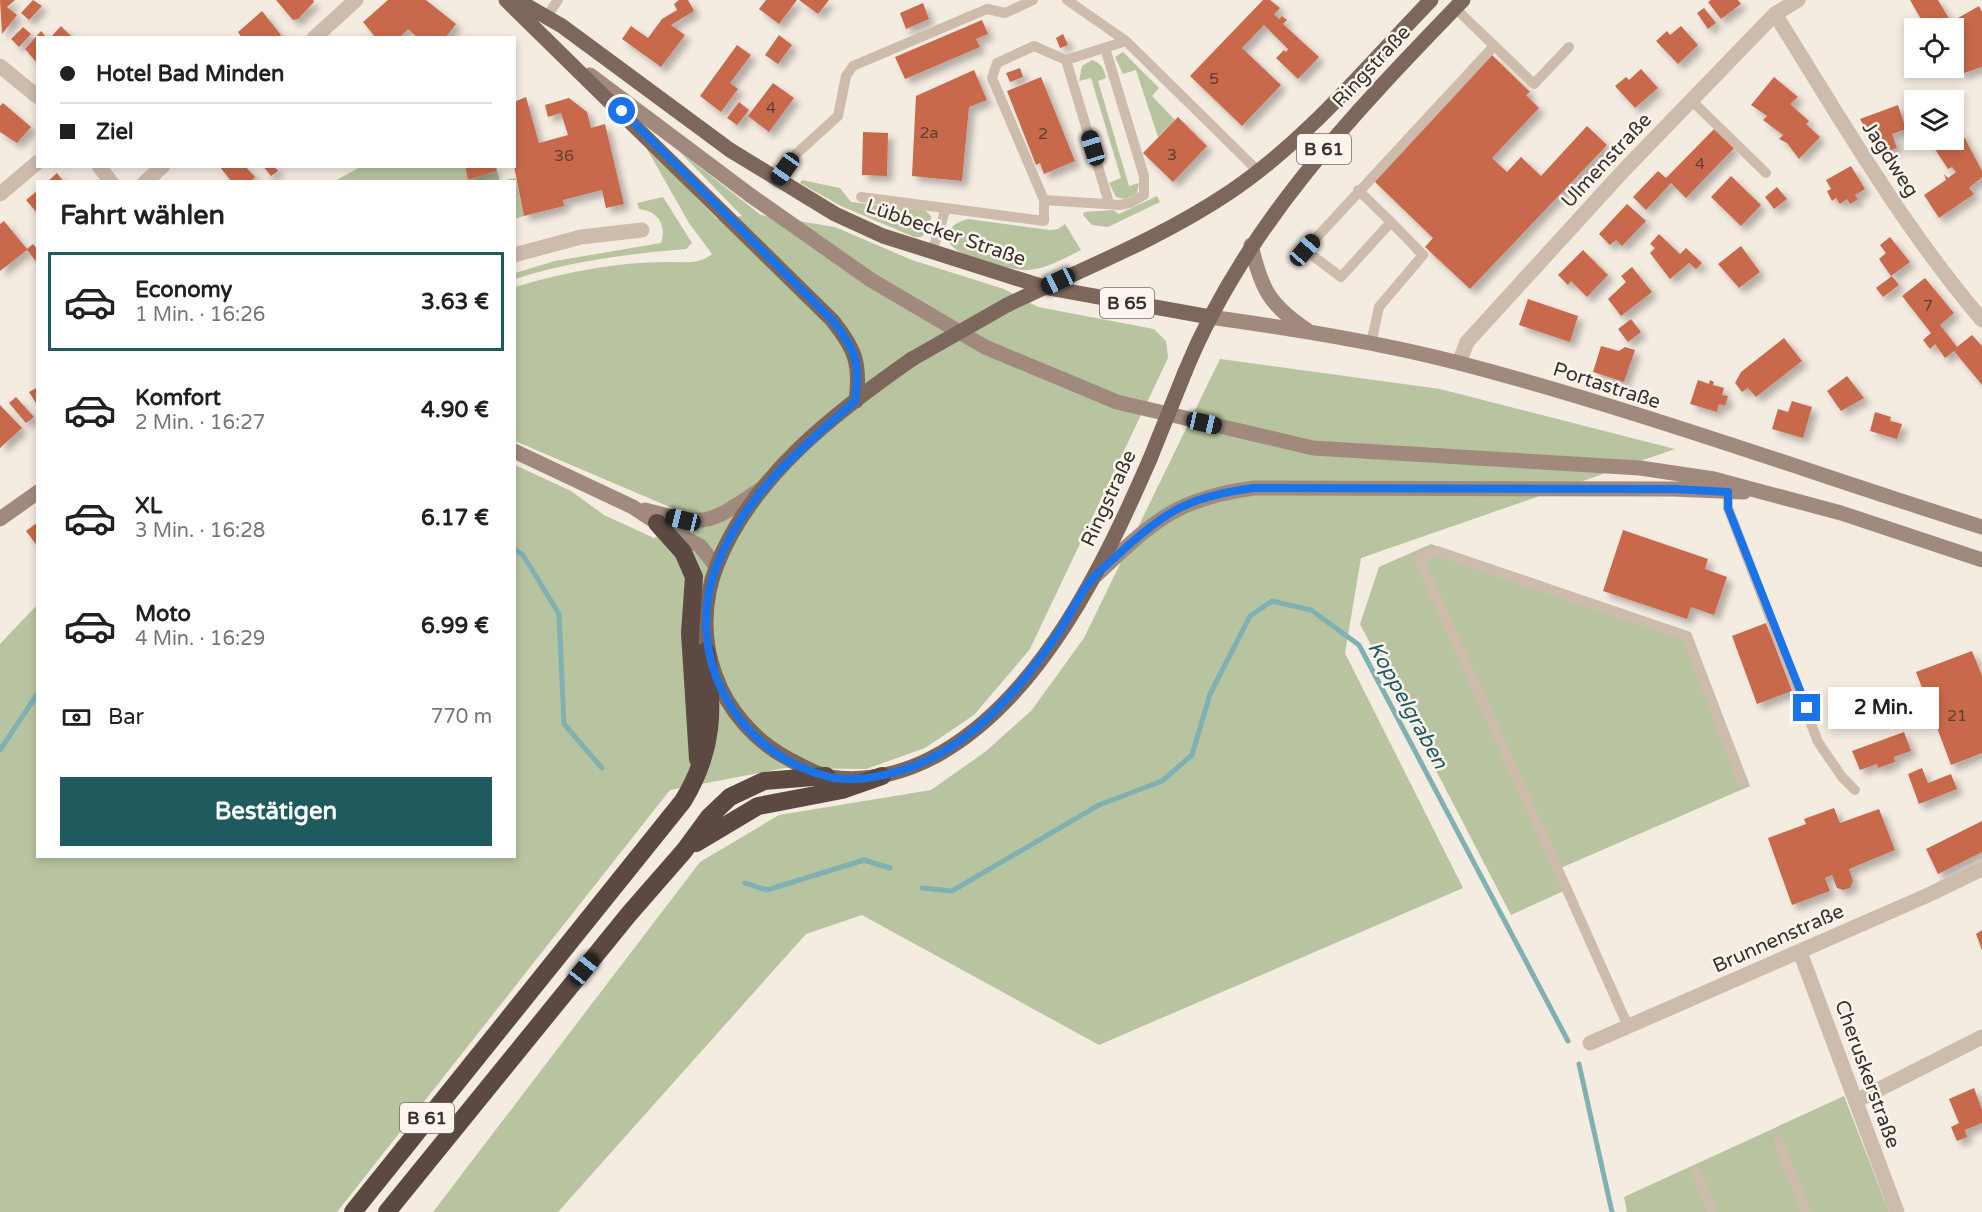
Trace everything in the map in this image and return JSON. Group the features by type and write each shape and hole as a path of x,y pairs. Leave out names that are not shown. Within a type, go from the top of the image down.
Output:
{"highway":[{"path":"657,524 683,552 694,577 690,633 698,773"},
{"name":"B 61","path":"352,1212 502,1023 673,814 698,773 704,758 711,720 706,651"},
{"name":"B 61","path":"387,1212 709,818 730,797 746,787 783,778 826,776"},
{"path":"684,851 758,806 842,790 882,776"}],"main road":[{"path":"507,0 832,320 855,354 859,369 852,404"},
{"name":"Lübbecker Straße","path":"517,0 547,16 730,150 835,214 883,236 1044,287 1210,317"},
{"name":"Ringstraße","path":"1044,287 1172,227 1258,171 1326,108 1431,0"},
{"name":"Ringstraße","path":"706,651 721,691 735,714 755,736 775,752 826,776 882,776 932,758 984,722 1035,665 1092,580 1150,459 1210,317 1251,245 1336,134 1459,4"},
{"path":"573,63 750,195 871,280 985,347 1117,402 1313,448 1640,468 1714,479 1841,513 1982,560"},
{"path":"1251,245 1264,291 1287,316 1312,333"},
{"name":"B 61","path":"706,651 707,605 716,566 734,530 766,486 834,418 912,359 1007,305 1044,287"},
{"name":"Portastraße","path":"1210,317 1312,333 1459,363 1557,390 1982,527"},
{"path":"516,453 633,507 683,520 708,520 766,486"},
{"path":"1092,580 1156,521 1176,508 1222,492 1254,488 1674,489 1765,492"},
{"path":"0,519 36,493"},
{"path":"633,507 657,524 700,546 716,566"}],"street":[{"path":"316,36 356,0"},
{"name":"Ulmenstraße","path":"1459,363 1467,342 1691,100 1775,14 1798,0"},
{"name":"Jagdweg","path":"1775,14 1895,206 1958,292 1982,320"},
{"path":"0,66 36,95"},
{"path":"0,194 36,164"},
{"path":"147,180 161,168"},
{"path":"516,254 581,237 642,230"},
{"name":"Brunnenstraße","path":"1590,1043 1800,952 1982,868"},
{"name":"Cheruskerstraße","path":"1800,952 1897,1212"},
{"path":"1856,1101 1982,1037"}],"lane":[{"path":"547,16 558,0"},
{"path":"777,180 795,155 838,116 846,76 853,66 987,9 1005,13 1033,0"},
{"path":"1067,0 1126,41 1258,171"},
{"path":"1459,4 1494,46 1534,84 1569,47"},
{"path":"861,197 1044,221 1044,200 994,86 993,69 1004,58 1034,46 1066,60 1126,41"},
{"path":"1390,222 1341,277 1305,250 1358,190 1494,46"},
{"path":"1044,200 1120,205 1144,195 1146,183 1105,48"},
{"path":"1066,60 1109,203"},
{"path":"1691,100 1766,173"},
{"path":"1358,190 1423,255 1379,307 1371,344"},
{"path":"932,252 946,208"},
{"path":"1728,492 1728,508 1818,742 1842,777 1855,790"},
{"path":"1628,1026 1419,559 1437,551 1687,636 1742,782"},
{"path":"1778,1140 1806,1212"},
{"path":"1697,1173 1712,1212"}],"green space":[{"path":"1123,52 1159,88 1152,96 1175,120 1158,137 1136,70 1123,74 1115,57"},
{"path":"1092,60 1100,65 1106,78 1098,81 1129,186 1139,183 1137,194 1125,199 1116,197 1109,183 1121,178 1091,78 1079,81 1082,66"},
{"path":"643,142 717,219 742,216 679,151 761,215 835,227 912,260 1004,289 1038,307 1154,329 1166,341 1168,358 1030,649 974,715 925,748 866,769 785,768 670,790 337,1212 0,1212 0,644 36,606 36,858 516,858 516,465 571,491 604,515 654,538 703,515 679,511 516,441 516,287 591,269 649,262 692,262 707,258 712,254 689,223"},
{"path":"358,168 465,168 468,180 337,180"},
{"path":"497,171 500,180 468,180"},
{"path":"516,178 524,216 516,219 516,180 506,180"},
{"path":"802,180 840,188 851,202 925,210 931,216 930,229 921,237 914,237 841,206 800,183"},
{"path":"1157,196 1160,202 1108,227 1092,225 1083,215 1084,212 1113,210 1119,214"},
{"path":"663,197 692,243 686,249 599,259 557,267 516,279 516,273 555,261 661,243 663,230 659,220 646,210 639,209 637,203"},
{"path":"968,219 1050,230 1058,229 1065,224 1081,250 1042,268 1020,270 995,265 967,256 950,243 948,236 951,229"},
{"path":"1220,359 1440,389 1675,449 1361,558 1345,653 1463,888 1099,1045 862,915 806,934 558,1212 433,1212 700,862 779,815 931,790 985,752 1031,711 1084,638"},
{"path":"1431,544 1691,633 1750,786 1556,870 1566,890 1511,915 1360,624 1379,567"},
{"path":"1844,1096 1889,1212 1627,1212 1624,1197"}],"building":[{"path":"0,0 15,0 7,7 17,15 2,34"},
{"path":"33,0 42,6 29,20 21,13"},
{"path":"276,0 313,0 314,2 298,19 293,20"},
{"path":"388,0 426,0 456,24 447,36 416,36 408,29 401,36 374,36 363,22"},
{"path":"679,0 688,0 694,11 671,25 685,35 661,67 622,39 631,26 648,38 662,19 677,10 674,4"},
{"path":"766,0 797,0 779,24 759,9"},
{"path":"799,0 829,0 818,14"},
{"path":"1263,0 1270,0 1280,8 1274,14 1279,19 1282,16 1287,20 1283,24 1319,57 1298,79 1276,58 1288,49 1264,25 1242,48 1281,85 1242,126 1190,76"},
{"path":"1738,0 1741,4 1721,19 1708,2"},
{"path":"1910,0 1938,0 1949,18 1920,18"},
{"path":"923,3 929,19 906,29 900,13"},
{"path":"1979,6 1982,12 1982,67 1964,73 1964,18 1958,18"},
{"path":"1704,8 1716,23 1708,29 1697,13"},
{"path":"262,11 281,35 241,36 238,32"},
{"path":"982,20 988,34 976,39 980,47 905,79 895,57"},
{"path":"61,26 71,36 52,36"},
{"path":"1681,26 1698,45 1678,64 1656,41 1667,31 1670,35"},
{"path":"23,27 31,34 19,47 11,39"},
{"path":"1063,34 1068,45 1060,48 1056,38"},
{"path":"779,35 792,45 778,64 765,55"},
{"path":"36,37 36,62 25,49"},
{"path":"737,45 751,55 730,83 738,89 721,112 700,96"},
{"path":"1492,55 1530,92 1526,95 1539,108 1492,158 1507,172 1521,157 1541,176 1587,126 1607,145 1470,289 1425,247 1433,238 1373,180"},
{"path":"1020,68 1023,77 1010,82 1006,73"},
{"path":"1641,69 1658,88 1635,108 1615,86 1626,77 1629,80"},
{"path":"974,70 987,100 969,107 962,181 912,176 916,96"},
{"path":"1041,77 1075,161 1044,174 1040,163 1036,165 1007,91"},
{"path":"1774,77 1798,97 1790,104 1809,121 1806,124 1820,137 1799,159 1787,143 1779,139 1783,135 1763,120 1767,116 1751,105"},
{"path":"773,83 794,98 769,132 748,116"},
{"path":"526,97 539,143 568,135 561,113 548,117 545,105 569,98 587,112 591,128 605,124 624,204 606,208 602,190 563,200 564,206 524,216 514,168 516,101"},
{"path":"739,102 749,110 737,125 727,118"},
{"path":"3,103 31,127 17,143 0,132 0,106"},
{"path":"1898,105 1904,130 1892,134 1897,148 1880,154 1860,119"},
{"path":"1178,117 1207,146 1173,182 1143,153"},
{"path":"1714,129 1734,148 1686,198 1671,183 1646,210 1633,197 1658,171 1666,178"},
{"path":"863,132 888,133 887,176 862,175"},
{"path":"1964,137 1982,171 1982,177 1969,188 1974,194 1939,218 1924,195 1946,180 1944,174 1948,178 1956,172 1952,167 1948,169 1936,150 1964,150"},
{"path":"1851,166 1865,189 1855,195 1858,199 1850,204 1847,199 1840,204 1836,198 1832,201 1827,191 1831,189 1826,180"},
{"path":"221,168 247,168 255,177 252,180 230,180"},
{"path":"265,168 276,168 278,171 271,176"},
{"path":"465,168 496,168 497,171 468,180"},
{"path":"57,173 62,180 49,180"},
{"path":"1731,176 1761,205 1741,226 1711,197"},
{"path":"1777,187 1787,199 1774,209 1765,197"},
{"path":"36,192 36,212 26,200"},
{"path":"1627,204 1646,221 1622,246 1616,240 1610,245 1599,234"},
{"path":"4,221 27,249 33,244 36,248 36,261 27,250 0,271 0,224"},
{"path":"1659,234 1680,254 1686,248 1702,263 1696,269 1689,263 1670,279 1650,253 1655,248 1650,244"},
{"path":"1890,237 1910,262 1891,276 1879,259 1886,253 1880,245"},
{"path":"1741,246 1760,272 1739,288 1718,264"},
{"path":"1583,250 1608,275 1587,297 1571,281 1568,285 1558,275"},
{"path":"1632,267 1652,292 1621,316 1608,299 1626,282 1621,276"},
{"path":"1892,276 1899,285 1883,297 1876,288"},
{"path":"1925,278 1954,313 1940,325 1957,347 1972,335 1982,346 1982,385 1954,351 1945,358 1935,344 1930,349 1923,340 1931,333 1902,296"},
{"path":"1528,299 1578,316 1570,342 1519,325"},
{"path":"1631,319 1641,332 1628,342 1618,329"},
{"path":"1784,338 1802,361 1756,397 1748,388 1742,392 1735,383 1741,372"},
{"path":"1601,346 1619,351 1625,347 1635,350 1624,382 1593,372"},
{"path":"1847,376 1864,398 1841,411 1827,391"},
{"path":"1698,380 1709,384 1710,380 1714,382 1713,385 1724,388 1722,395 1728,396 1725,406 1719,404 1717,412 1690,404"},
{"path":"36,388 36,403 29,392"},
{"path":"16,397 34,417 26,423 9,403"},
{"path":"1792,401 1812,407 1803,438 1772,429 1778,409 1788,412"},
{"path":"0,405 22,428 0,448"},
{"path":"1875,412 1891,417 1890,421 1902,424 1897,439 1870,431"},
{"path":"36,524 36,544 26,531"},
{"path":"1623,530 1708,559 1705,569 1727,577 1714,615 1691,607 1687,619 1603,591"},
{"path":"1766,623 1792,691 1757,704 1732,636"},
{"path":"1972,651 1982,676 1982,753 1951,765 1916,672"},
{"path":"1904,732 1911,751 1894,757 1895,762 1878,768 1877,764 1860,770 1852,751"},
{"path":"1922,768 1928,783 1951,774 1957,789 1919,804 1908,774"},
{"path":"1834,808 1840,823 1879,809 1895,850 1849,869 1853,881 1850,888 1843,890 1837,888 1832,875 1825,878 1830,891 1792,905 1768,838 1806,824 1804,819"},
{"path":"1982,821 1982,852 1938,874 1926,849"},
{"path":"1982,930 1982,950 1976,934"},
{"path":"1974,1088 1982,1110 1982,1123 1965,1130 1967,1137 1957,1141 1951,1127 1959,1123 1949,1099"}],"waterway":[{"name":"Koppelgraben","path":"516,550 523,555 559,614 564,724 602,768"},
{"name":"Koppelgraben","path":"922,888 952,891 1099,805 1162,781 1192,755 1210,694 1250,616 1272,601 1311,610 1359,645 1568,1041"},
{"name":"Koppelgraben","path":"0,750 36,696"},
{"name":"Koppelgraben","path":"745,883 767,890 864,860 890,868"},
{"name":"Koppelgraben","path":"1579,1064 1612,1212"}],"route":[{"path":"622,111 832,320 855,354 859,369 855,401 788,461 744,514 729,538 716,566 705,620 706,651 713,673 735,714 755,736 775,752 804,767 826,776 842,778 882,776 905,769 942,752 984,722 1006,700 1041,657 1092,580 1137,537 1176,508 1199,498 1254,488 1674,489 1728,492 1728,508 1807,708"}]}
